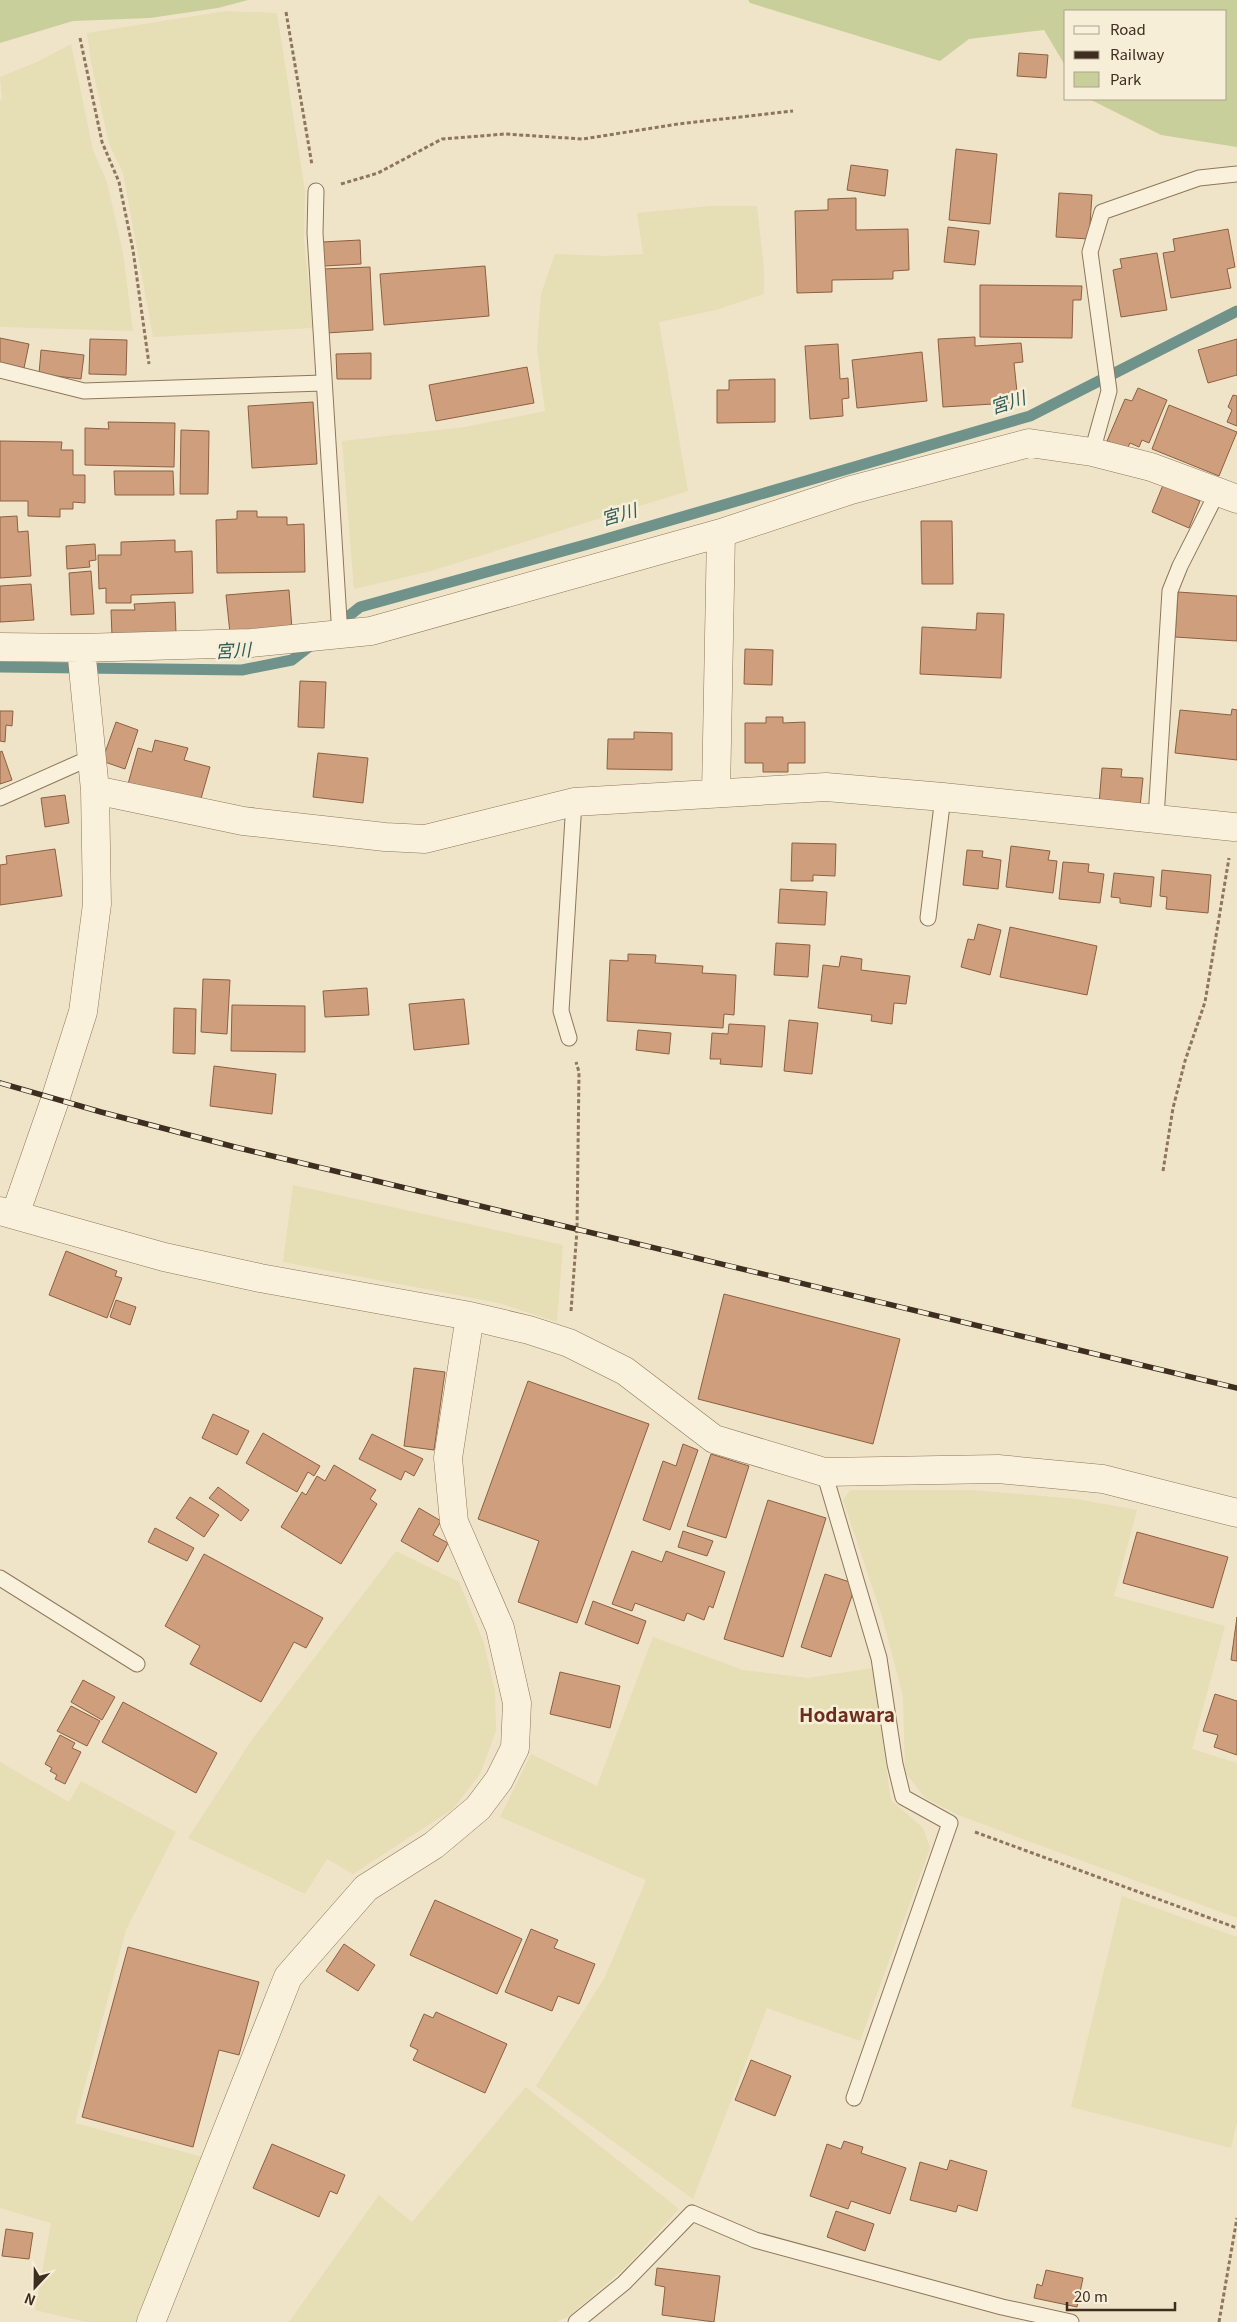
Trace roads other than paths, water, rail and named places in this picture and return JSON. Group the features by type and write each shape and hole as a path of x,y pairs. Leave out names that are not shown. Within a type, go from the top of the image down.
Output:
{"street":[{"path":"0,647 83,667 252,643 340,636 372,631 720,533 851,490 1030,443 1092,452 1151,467 1228,495"},
{"path":"716,793 720,533"},
{"path":"83,667 95,790 97,904 83,1012 56,1100 7,1213 164,1257 250,1276 470,1316 529,1330 569,1343 625,1370 714,1439 824,1472 998,1469 1103,1479 1237,1513"},
{"path":"95,790 242,822 385,837 425,839 574,802 826,787 1156,818 1235,828"},
{"path":"151,2322 288,1977 366,1888 434,1845 478,1808 499,1780 515,1748 517,1703 500,1628 454,1522 448,1458 470,1316"}],"lane":[{"path":"1092,452 1109,391 1090,252 1102,212 1199,178 1237,174"},
{"path":"316,191 315,233 323,383 340,636"},
{"path":"0,370 84,390 323,383"},
{"path":"1156,818 1170,591 1180,566 1228,495"},
{"path":"0,798 92,757"},
{"path":"928,918 943,797"},
{"path":"569,1038 561,1011 574,802"},
{"path":"824,1472 879,1658 895,1764 903,1797 950,1823 854,2098"},
{"path":"0,1578 137,1664"},
{"path":"576,2322 624,2283 692,2214 755,2240 1002,2307 1071,2322"}],"waterway":[{"name":"宮川","path":"335,627 360,607 592,543 1030,416 1237,311"},
{"name":"宮川","path":"0,667 242,670 292,660 314,643"}],"railway":[{"path":"0,1083 235,1147 1237,1388"}],"district":[{"name":"Hodawara","path":"847,1715"}]}
